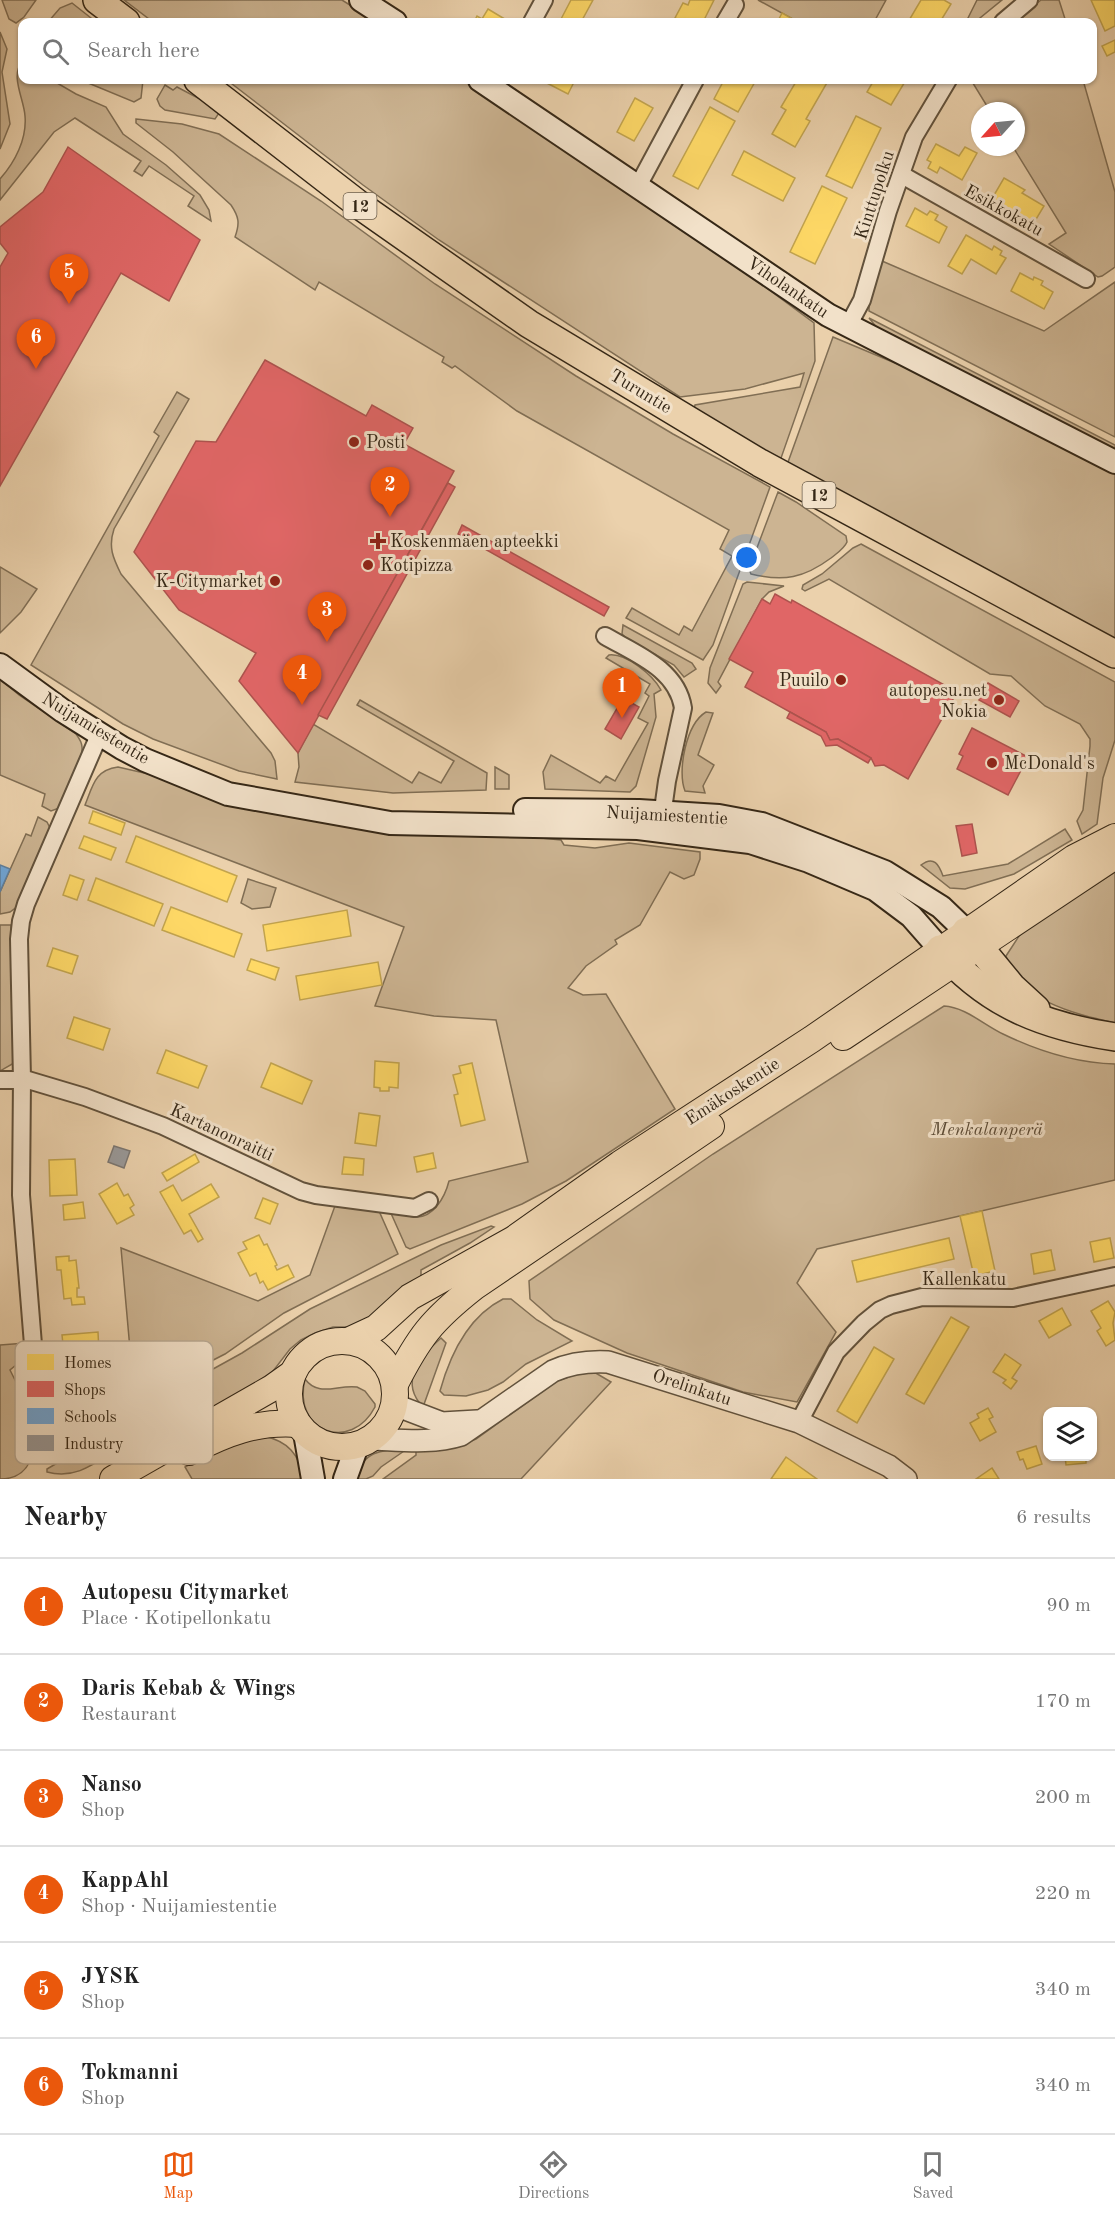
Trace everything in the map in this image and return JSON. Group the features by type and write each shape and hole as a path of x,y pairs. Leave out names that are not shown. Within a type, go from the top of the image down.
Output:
{"highway":[{"path":"97,0 121,18"},
{"name":"Turuntie","path":"203,84 363,207 529,324 760,463 1115,654"},
{"path":"972,938 1012,987 1053,1023"},
{"path":"947,956 964,975 1004,1004 1027,1015 1053,1023 1115,1037"}],"main road":[{"path":"365,1 389,18"},
{"name":"Viholankatu","path":"493,84 638,186 848,326 1115,462"},
{"name":"Nuijamiestentie","path":"0,665 63,711 145,760 228,794 390,823 638,828 661,822 720,816 762,824 885,872 944,910 972,938"},
{"name":"Nuijamiestentie","path":"661,822 750,842 845,875 875,889 922,926 947,956"},
{"name":"Emäkoskentie","path":"395,1394 420,1338 441,1313 474,1287 684,1143 947,956 1074,858 1115,837"},
{"name":"Emäkoskentie","path":"972,938 1115,855"},
{"name":"Emäkoskentie","path":"348,1341 376,1328 410,1298 514,1239 620,1164 812,1039 947,956"},
{"path":"213,1422 273,1388 293,1373 305,1357 321,1345 334,1341 348,1341 364,1346 378,1355 389,1368 395,1394 386,1424 364,1442 345,1479"},
{"path":"293,1373 289,1386 289,1399 302,1429 314,1479"},
{"path":"213,1441 261,1424 302,1429 326,1445 341,1448 364,1442"},
{"path":"113,1479 139,1464"},
{"path":"142,1479 169,1464"}],"street":[{"path":"534,18 544,0"},
{"path":"1008,18 1029,0"},
{"path":"728,18 735,5"},
{"path":"638,186 693,84"},
{"name":"Kinttupolku","path":"848,326 862,300 888,211 920,125 946,84"},
{"name":"Esikkokatu","path":"902,174 1086,279"},
{"path":"605,636 666,672 682,698 683,708 667,781 661,822"},
{"path":"33,1341 22,1206 19,939 26,904 100,734"},
{"name":"Kartanonraitti","path":"0,1080 22,1079 85,1097 163,1126 301,1191 415,1208 429,1201"},
{"name":"Kallenkatu","path":"799,1422 836,1352 880,1310 922,1297 1013,1298 1115,1276"},
{"name":"Orelinkatu","path":"364,1442 449,1439 461,1435 553,1371 565,1366 596,1361 626,1366 799,1422 889,1466 906,1479"},
{"path":"395,1394 442,1423 478,1421"}],"green space":[{"path":"2,0 36,0 24,17 18,18 16,23 9,19"},
{"path":"124,0 342,0 371,18 148,18"},
{"path":"758,0 886,0 876,18 791,18"},
{"path":"977,0 1002,0 980,18 968,18"},
{"path":"1041,0 1059,0 1065,18 1019,18"},
{"path":"72,3 91,18 51,18 60,8"},
{"path":"0,32 7,49 2,72 10,124 0,149"},
{"path":"18,71 18,84 59,84 106,107 123,134 166,165 200,195 209,210 211,221 188,206 194,196 149,166 142,176 134,171 141,161 75,118 54,132 0,200 0,179 15,158 24,133 25,116 17,81"},
{"path":"91,84 143,84 141,98 134,102"},
{"path":"232,84 469,84 719,253 814,323 815,361 780,461 694,409 695,405 800,387 804,373 745,389 680,397 439,240 363,185"},
{"path":"973,84 1084,84 1115,192 1115,267 1098,277 1049,244 1066,233 1019,156 1025,156 1025,102 984,102"},
{"path":"165,85 173,90 177,87 221,110 215,119 165,110 157,99"},
{"path":"136,119 182,124 219,134 321,201 435,284 576,376 673,434 770,487 713,645 703,660 626,618 632,608 679,635 684,626 692,631 732,556 720,549 729,530 517,411 455,366 452,368 442,362 444,357 319,282 315,290 235,237 238,220 231,205 173,152 136,123"},
{"path":"882,261 1044,331 1115,282 1115,437 869,311 869,302"},
{"path":"869,318 1115,445 1115,452 878,329"},
{"path":"833,337 938,381 1115,472 1115,643 787,465"},
{"path":"177,392 189,399 114,529 111,541 112,552 121,574 271,753 275,761 277,779 239,771 153,739 123,724 31,665 159,436 154,432"},
{"path":"778,492 846,536 847,542 831,558 803,574 774,578 751,574 749,569"},
{"path":"861,544 1115,682 1115,740 1103,778 1097,824 1082,834 1077,821 1083,810 1090,746 1090,739 1080,724 1045,706 1011,676 990,674 829,579 805,591 802,589 803,585 822,574"},
{"path":"0,567 37,589 21,612 0,633"},
{"path":"747,582 784,586 769,592 762,599 718,682 721,686 716,693 708,683 710,668 743,584"},
{"path":"623,625 692,663 696,669 684,677 674,665 626,638 622,634"},
{"path":"609,655 616,655 631,661 652,678 661,690 654,694 656,717 636,786 630,792 545,789 543,772 551,755 600,783 606,776 615,781 648,723 638,718 649,696 645,693 650,684 606,658"},
{"path":"0,679 19,695 76,734 80,740 82,754 62,807 51,811 42,806 45,794 0,775"},
{"path":"360,700 487,773 486,790 393,793 295,782 299,767 298,753 313,724 412,783 419,772 441,783 454,761 357,705"},
{"path":"706,712 713,713 698,755 714,765 703,786 705,793 685,791 682,772 685,748 693,727"},
{"path":"118,767 166,778 490,833 561,840 564,845 595,848 629,843 700,852 694,875 684,879 670,872 640,925 615,940 617,944 586,966 568,988 583,995 606,994 675,1109 566,1181 522,1204 410,1249 406,1247 390,1211 411,1217 421,1217 437,1206 445,1194 449,1181 528,1162 496,1020 434,1016 375,1006 404,927 85,805 100,775 104,771"},
{"path":"495,767 509,775 509,789 495,789"},
{"path":"38,817 47,822 51,830 18,906 10,912 0,914 0,892 26,834 31,836"},
{"path":"1065,829 1072,840 1014,874 965,889 950,888 921,865 933,861 938,865 943,876 1008,864"},
{"path":"1115,872 1115,1023 1066,1010 1035,995 1012,971 1006,956 1019,936 1029,927"},
{"path":"248,879 276,888 270,907 252,909 241,903"},
{"path":"0,925 11,925 14,1063 0,1071"},
{"name":"Menkalanperä","path":"944,1006 959,1010 1003,1034 1044,1051 1072,1059 1115,1064 1115,1180 817,1249 797,1283 836,1332 797,1402 743,1392 627,1353 554,1320 530,1299 529,1281 713,1154"},
{"path":"336,1203 379,1211 398,1254 284,1313 225,1354 213,1360 213,1341 129,1341 121,1248 258,1301 310,1275"},
{"path":"491,1226 494,1227 421,1270 421,1276 397,1294 373,1317 351,1327 333,1327 301,1340 290,1349 267,1379 213,1408 213,1369 310,1309 441,1245"},
{"path":"503,1299 511,1299 537,1320 572,1341 526,1364 503,1382 488,1390 466,1396 444,1395 440,1391 444,1377 462,1338 479,1316"},
{"path":"441,1338 446,1343 423,1407 416,1398 412,1379 419,1362"},
{"path":"15,1344 15,1366 10,1370 15,1380 15,1464 29,1464 21,1473 0,1479 0,1345"},
{"path":"594,1372 611,1382 521,1479 383,1479 416,1455 416,1451 456,1447 476,1439 557,1381 574,1375"},
{"path":"305,1379 316,1388 357,1387 365,1391 375,1407 365,1421 352,1429 339,1432 326,1430 315,1423 307,1412 303,1397"},
{"path":"263,1436 272,1438 291,1450 299,1462 304,1479 192,1479 185,1467 190,1464 213,1464 213,1451"},
{"path":"407,1449 381,1467 373,1476 366,1479 355,1479 368,1457 381,1451"},
{"path":"56,1464 93,1464 65,1474 47,1472 47,1469"}],"building: Homes":[{"path":"571,0 593,0 583,18 562,18"},
{"path":"690,0 714,0 705,18 675,18 683,3 688,5"},
{"path":"921,0 944,0 951,4 942,18 910,18"},
{"path":"1091,0 1115,0 1115,26 1105,31"},
{"path":"488,9 503,18 483,18"},
{"path":"782,13 791,18 780,18"},
{"path":"1115,40 1115,52 1107,56 1102,46"},
{"path":"549,84 573,84 568,94"},
{"path":"722,84 754,84 738,112 714,99"},
{"path":"795,84 826,84 806,119 810,121 795,147 772,134 786,110 781,107"},
{"path":"872,84 904,84 891,105 867,92"},
{"path":"635,98 653,108 634,141 617,132"},
{"path":"710,107 735,121 698,189 673,176"},
{"path":"856,116 881,128 852,188 826,176"},
{"path":"936,144 959,156 965,147 971,150 971,156 975,156 962,180 940,167 937,173 928,168 931,162 927,160"},
{"path":"744,151 795,178 783,201 732,175"},
{"path":"1004,178 1025,190 1022,193 1044,206 1032,226 990,202"},
{"path":"822,186 847,198 815,264 790,252"},
{"path":"915,208 927,215 930,211 938,215 935,220 947,227 939,243 906,226"},
{"path":"966,235 992,250 994,246 1002,251 1000,255 1006,258 996,274 971,259 962,274 948,266"},
{"path":"1020,273 1033,280 1034,277 1043,281 1041,285 1053,292 1044,309 1011,291"},
{"path":"93,811 125,823 121,835 89,823"},
{"path":"84,836 116,848 111,860 79,848"},
{"path":"136,836 237,876 227,902 126,862"},
{"path":"70,875 84,880 77,900 63,895"},
{"path":"96,878 163,904 154,926 88,900"},
{"path":"171,907 242,934 234,957 162,930"},
{"path":"347,910 351,936 267,951 263,925"},
{"path":"53,948 78,956 72,974 47,966"},
{"path":"251,959 279,968 275,980 247,970"},
{"path":"378,962 382,985 300,1000 296,976"},
{"path":"74,1017 110,1029 103,1050 67,1038"},
{"path":"166,1050 207,1066 198,1088 157,1073"},
{"path":"375,1061 399,1063 398,1088 389,1087 389,1091 380,1091 380,1088 374,1087"},
{"path":"271,1063 312,1081 302,1104 261,1087"},
{"path":"472,1063 485,1120 461,1126 454,1095 458,1094 453,1075 461,1073 459,1066"},
{"path":"359,1113 380,1116 376,1146 355,1143"},
{"path":"433,1153 436,1168 417,1172 414,1157"},
{"path":"195,1154 199,1162 167,1181 162,1173"},
{"path":"344,1157 364,1159 363,1175 342,1174"},
{"path":"75,1159 77,1195 50,1196 49,1160"},
{"path":"117,1183 124,1196 128,1194 134,1205 130,1208 134,1215 117,1224 99,1194"},
{"path":"211,1184 219,1197 189,1214 203,1239 198,1242 191,1230 184,1234 160,1192 173,1185 182,1201"},
{"path":"263,1198 278,1204 270,1224 255,1218"},
{"path":"83,1202 85,1218 64,1220 63,1205"},
{"path":"982,1211 995,1271 974,1276 960,1216"},
{"path":"259,1235 264,1245 267,1244 277,1270 288,1265 294,1277 268,1290 263,1281 260,1283 256,1273 250,1276 238,1253 247,1249 243,1242"},
{"path":"949,1238 954,1259 857,1282 852,1261"},
{"path":"1110,1238 1114,1258 1094,1262 1090,1242"},
{"path":"1051,1250 1055,1270 1034,1274 1031,1254"},
{"path":"69,1256 69,1261 76,1260 79,1288 77,1288 77,1297 84,1297 85,1304 72,1305 71,1298 64,1299 61,1270 57,1270 56,1257"},
{"path":"1108,1301 1115,1312 1113,1323 1115,1340 1106,1346 1097,1331 1101,1328 1091,1311"},
{"path":"1062,1308 1071,1325 1049,1338 1039,1321"},
{"path":"951,1317 969,1327 924,1404 906,1394"},
{"path":"98,1332 98,1341 63,1341 62,1335"},
{"path":"874,1347 894,1359 857,1423 837,1411"},
{"path":"1005,1354 1021,1365 1012,1378 1017,1381 1011,1389 1003,1383 1006,1380 993,1372"},
{"path":"988,1408 993,1417 989,1419 996,1432 980,1441 970,1423 979,1418 977,1414"},
{"path":"1036,1446 1042,1464 1027,1469 1017,1452"},
{"path":"786,1457 817,1479 771,1479"},
{"path":"1066,1461 1086,1461 1086,1463 1066,1465"},
{"path":"992,1468 999,1479 976,1479"}],"building: Shops":[{"path":"68,147 200,240 169,301 121,273 0,486 0,267 8,253 0,243 0,227 43,192"},
{"name":"K-Citymarket","path":"265,360 366,416 372,405 413,428 404,444 454,471 298,753 239,681 256,653 179,610 134,552 196,441 216,442"},
{"path":"448,483 455,487 327,719 318,715"},
{"path":"462,525 609,607 604,616 458,534"},
{"name":"Puuilo","path":"775,594 791,603 792,600 957,692 908,779 884,765 875,766 871,758 838,739 830,740 826,732 745,687 753,672 729,659 762,599 770,604"},
{"name":"autopesu.net Nokia","path":"988,683 1019,701 1010,717 979,700"},
{"path":"623,698 639,707 621,739 605,729"},
{"path":"790,712 826,732 830,740 838,739 871,758 868,763 837,745 826,746 821,736 787,718"},
{"name":"McDonald's","path":"972,728 1028,757 1008,795 957,769 963,756 959,754"},
{"path":"972,824 977,853 962,856 956,826"}],"building: Schools":[{"path":"0,865 10,869 0,892"}],"building: Industry":[{"path":"114,1146 130,1151 124,1168 108,1162"}],"place":[{"name":"JYSK","path":"69,304"},
{"name":"Tokmanni","path":"36,369"},
{"name":"Posti","path":"354,442"},
{"name":"Daris Kebab & Wings","path":"390,517"},
{"name":"Koskenmäen apteekki","path":"378,541"},
{"name":"Kotipizza","path":"368,565"},
{"name":"K-Citymarket","path":"275,581"},
{"name":"Nanso","path":"327,642"},
{"name":"Puuilo","path":"841,680"},
{"name":"autopesu.net Nokia","path":"999,700"},
{"name":"KappAhl","path":"302,705"},
{"name":"Autopesu Citymarket","path":"622,718"},
{"name":"McDonald's","path":"992,763"}]}
